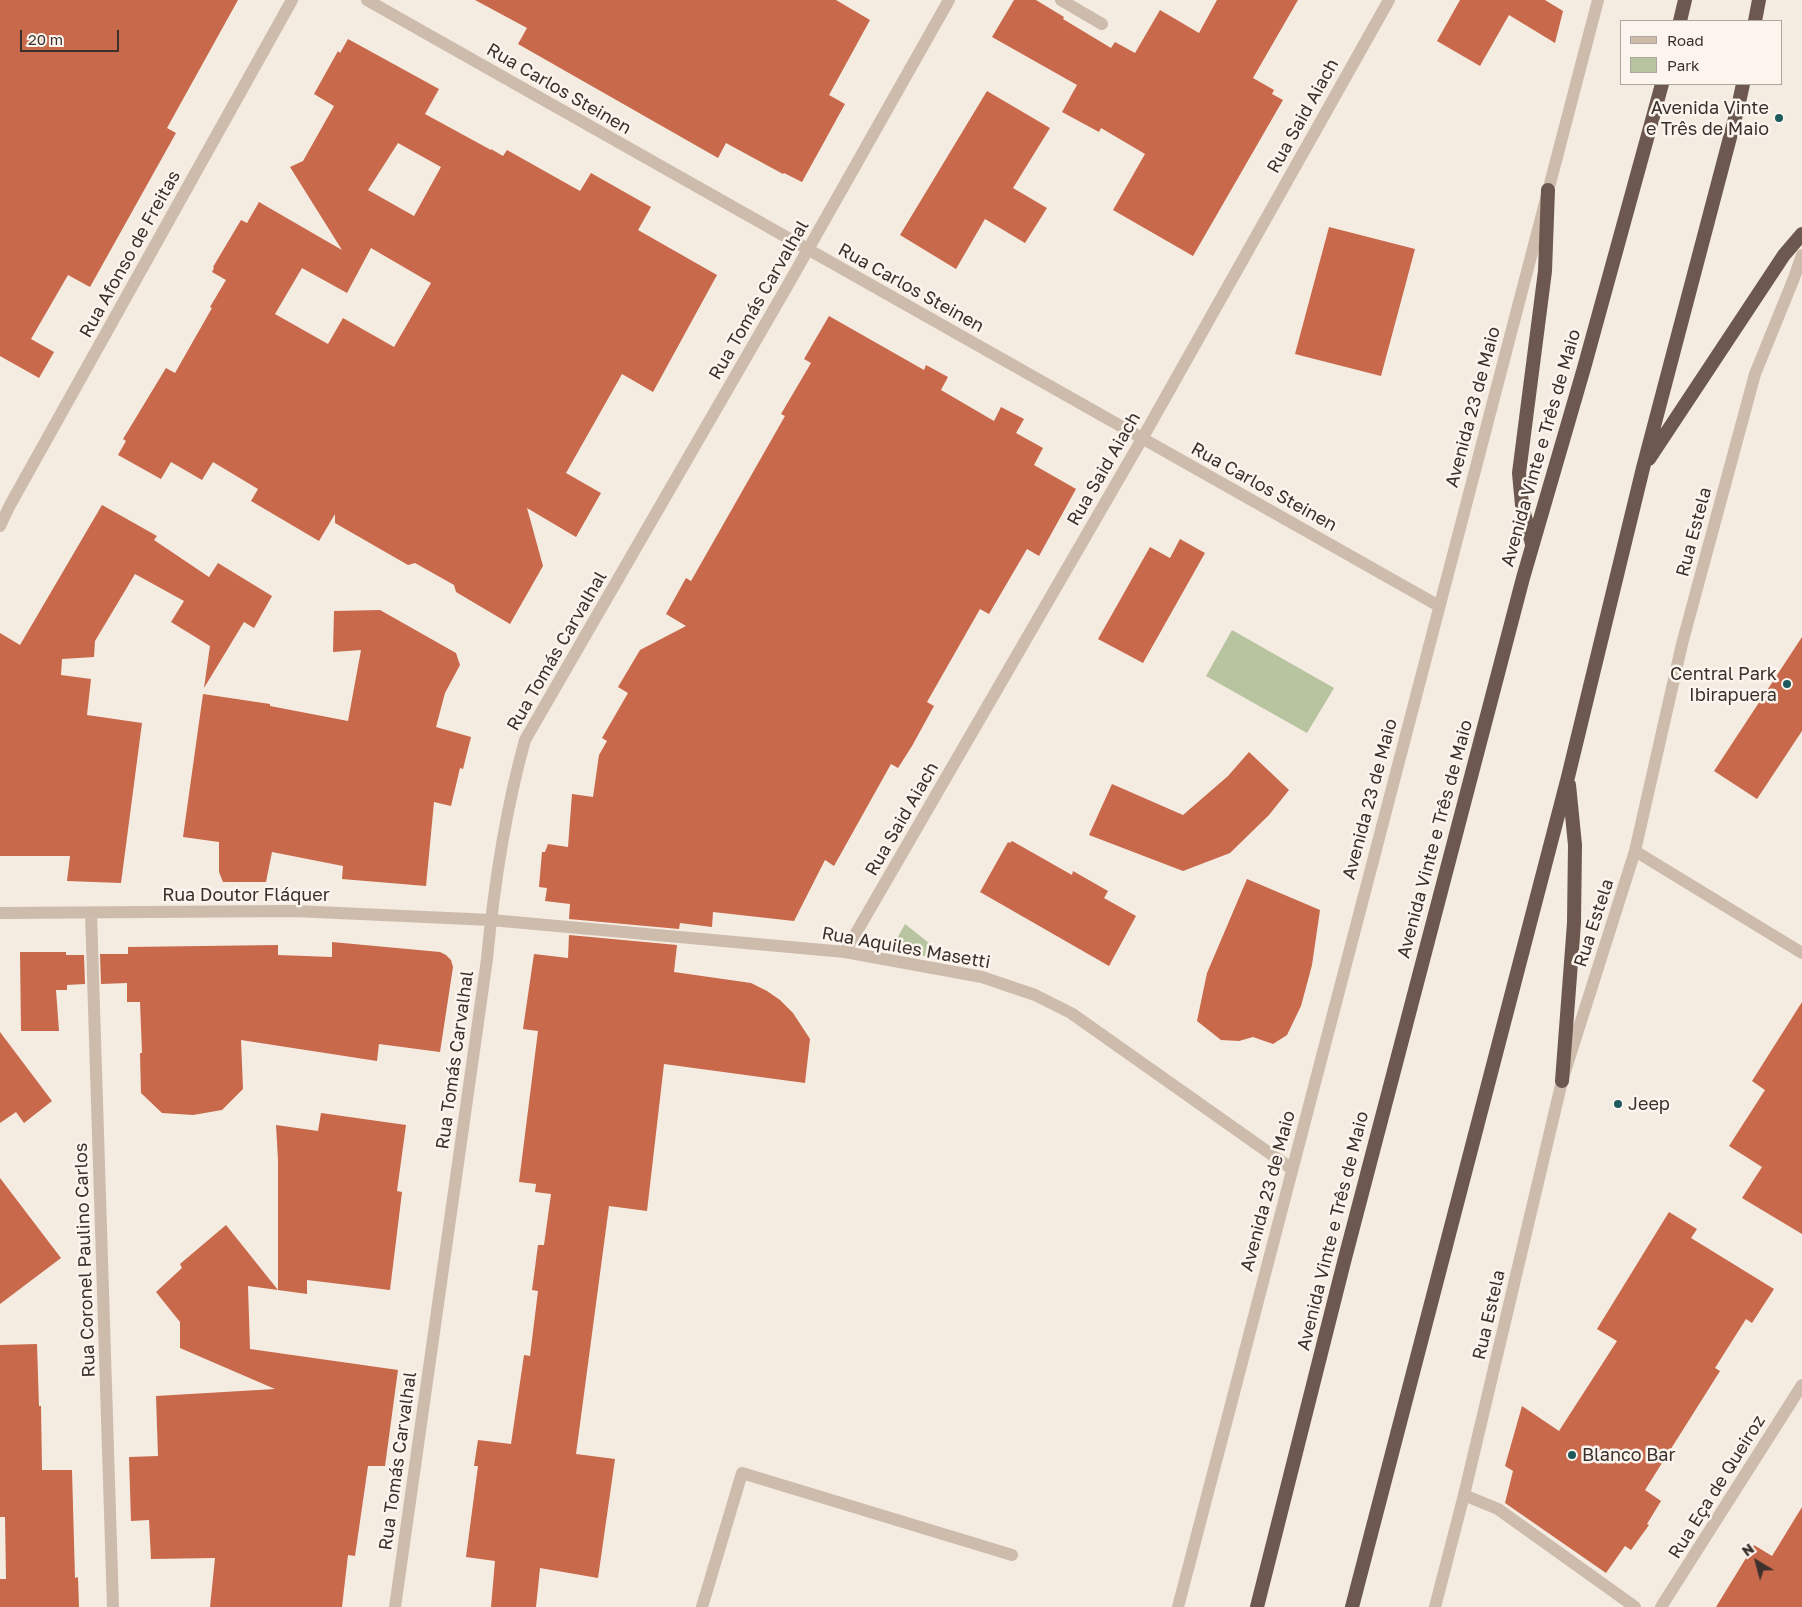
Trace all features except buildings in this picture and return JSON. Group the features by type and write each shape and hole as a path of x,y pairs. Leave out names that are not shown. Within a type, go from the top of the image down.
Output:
{"highway":[{"path":"1680,20 1685,0"},
{"path":"1755,20 1759,0"},
{"name":"Avenida Vinte e Três de Maio","path":"1257,1607 1341,1272 1532,545 1584,368 1662,85"},
{"path":"1352,1607 1568,777 1643,468 1743,85"},
{"path":"1532,545 1522,504 1519,473 1545,271 1548,190"},
{"path":"1643,468 1784,255 1802,234"},
{"path":"1562,1081 1574,923 1575,845 1568,777"}],"street":[{"name":"Rua Afonso de Freitas","path":"0,526 24,479 292,0"},
{"name":"Rua Carlos Steinen","path":"366,0 1439,606"},
{"name":"Rua Tomás Carvalhal","path":"395,1607 487,959 501,845 514,781 525,740 808,250 949,0"},
{"path":"1061,0 1102,24"},
{"name":"Rua Said Aiach","path":"846,952 1142,439 1389,0"},
{"name":"Avenida 23 de Maio","path":"1178,1607 1598,0"},
{"name":"Rua Estela","path":"1436,1607 1562,1081 1635,851 1682,644 1755,374 1802,255"},
{"path":"1635,851 1802,953"},
{"name":"Rua Doutor Fláquer","path":"0,913 295,910 491,920"},
{"name":"Rua Coronel Paulino Carlos","path":"91,913 113,1607"},
{"name":"Rua Aquiles Masetti","path":"491,920 846,952 982,977 1035,995 1071,1013 1292,1169"},
{"name":"Rua Eça de Queiroz","path":"1661,1607 1802,1386"},
{"path":"702,1607 742,1473 1012,1555"},
{"path":"1464,1496 1498,1508 1635,1607"}],"green space":[{"path":"1232,630 1334,688 1307,733 1206,676"},
{"path":"905,924 948,958 889,953"}],"place":[{"name":"Avenida Vinte e Três de Maio","path":"1779,118"},
{"name":"Central Park Ibirapuera","path":"1787,684"},
{"name":"Jeep","path":"1618,1104"},
{"name":"Blanco Bar","path":"1572,1455"}]}
